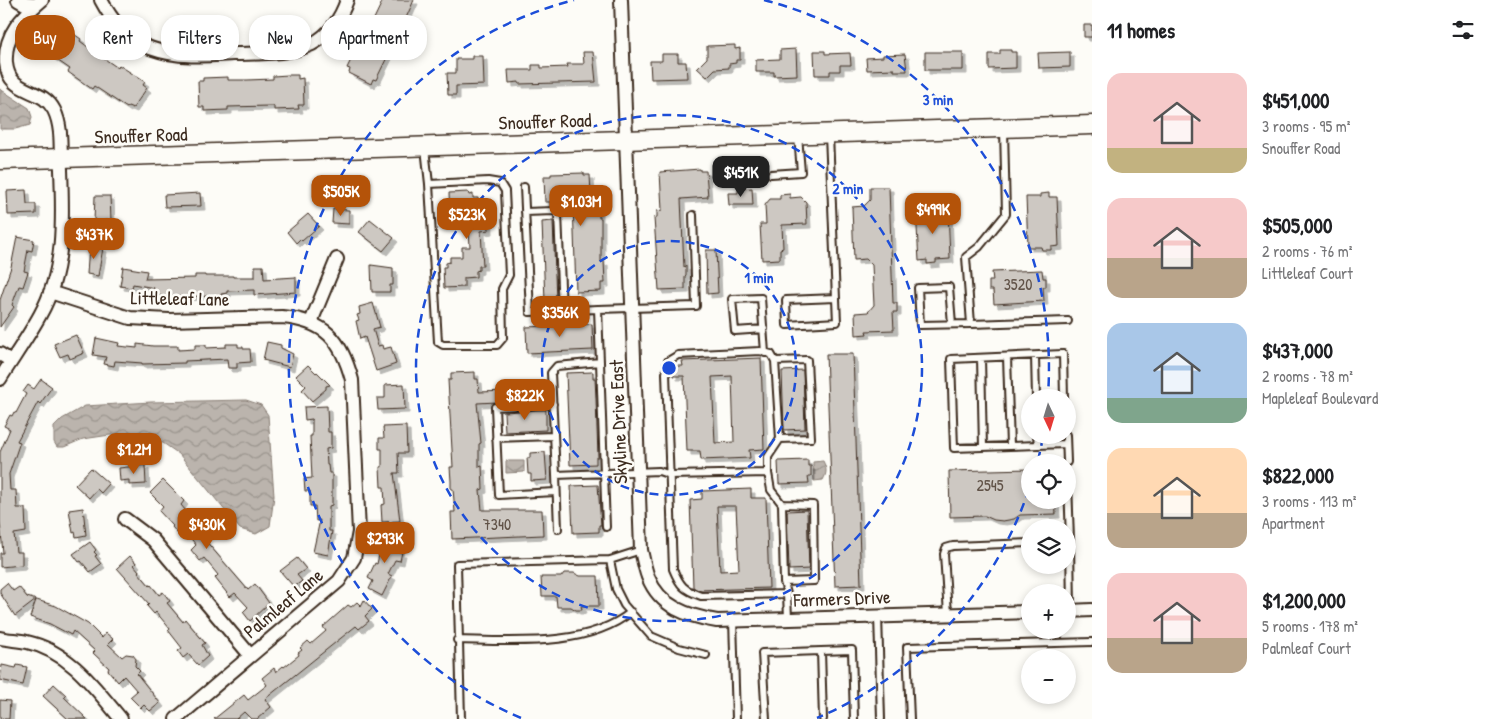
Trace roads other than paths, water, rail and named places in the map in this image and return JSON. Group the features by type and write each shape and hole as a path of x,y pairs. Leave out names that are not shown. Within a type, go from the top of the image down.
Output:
{"main road":[{"name":"Snouffer Road","path":"0,160 1092,125"}],"street":[{"path":"18,0 25,4 39,3"},
{"path":"101,0 119,27 141,44 173,54 201,56 272,53 303,47 313,43 329,32 342,13 347,0"},
{"name":"Skyline Drive East","path":"621,0 641,550 647,576 654,589 662,598"},
{"path":"0,379 5,358 41,314 56,275 61,233 63,208 61,159 59,126 54,109 46,99 22,89 14,83 3,61 14,29 20,19 39,3"},
{"path":"311,322 337,259"},
{"name":"Littleleaf Lane","path":"50,292 130,318 169,320 282,317 298,318 311,322"},
{"name":"Palmleaf Lane","path":"176,719 340,581 354,558 358,546 359,532 352,380 347,361 333,338 311,322"},
{"path":"125,519 153,540 250,655"},
{"name":"Farmers Drive","path":"662,598 670,605 695,618 717,621 1021,612"},
{"path":"1076,611 1092,610"},
{"path":"0,638 27,642 47,649 62,658 88,681 121,719"}],"lane":[{"path":"972,324 966,257 979,247 1006,214 1004,128"},
{"path":"829,133 836,298 837,322 787,325 786,300 836,298"},
{"path":"772,174 802,172 798,134"},
{"path":"424,147 429,184 438,342 443,345 496,345 504,338 502,289 509,274 505,191 500,183 488,181 429,184"},
{"path":"524,187 530,312 696,306 693,215"},
{"path":"525,212 554,211 558,213 562,311"},
{"path":"952,324 949,287 918,288 920,325 1068,321"},
{"path":"764,329 735,331 732,299 762,298 764,329 765,352"},
{"path":"598,309 606,527"},
{"path":"787,594 701,596 689,592 678,583 673,569 666,373 668,361 678,355 760,351 771,354 775,361 780,439 768,457 768,473 771,490 782,504 784,582 787,594 788,618"},
{"path":"1064,389 1063,354 952,359 954,448 1066,444 1067,454"},
{"path":"1035,356 1036,389"},
{"path":"1007,357 1010,446"},
{"path":"981,358 982,447"},
{"path":"775,361 807,360 811,438 780,439"},
{"path":"558,529 551,373 557,366 600,362"},
{"path":"553,404 494,407 499,495 556,492"},
{"path":"496,438 554,436"},
{"path":"556,475 638,471 660,471 670,475 768,473"},
{"path":"782,504 813,505 814,581 784,582"},
{"path":"948,614 944,554 946,548 953,546 1021,543"},
{"path":"460,719 456,564 610,560 641,550"},
{"path":"610,560 616,589 624,605 651,636 679,648 706,654"},
{"path":"458,640 566,639 593,633 619,622 631,612"},
{"path":"878,615 881,719"},
{"path":"733,620 736,719"},
{"path":"910,719 907,647 1092,642"},
{"path":"766,719 762,653 852,650 854,719"},
{"path":"821,651 823,719"}],"water":[{"path":"0,89 29,108 32,117 30,125 15,129 0,129"},
{"path":"246,400 261,405 268,415 274,496 270,526 256,534 240,529 179,454 163,443 110,435 83,439 64,447 57,447 54,442 54,427 62,419 85,406 151,402"},
{"path":"506,461 524,461 524,472 506,473"},
{"path":"823,461 826,471 824,478 823,480 814,481 813,462"}]}
